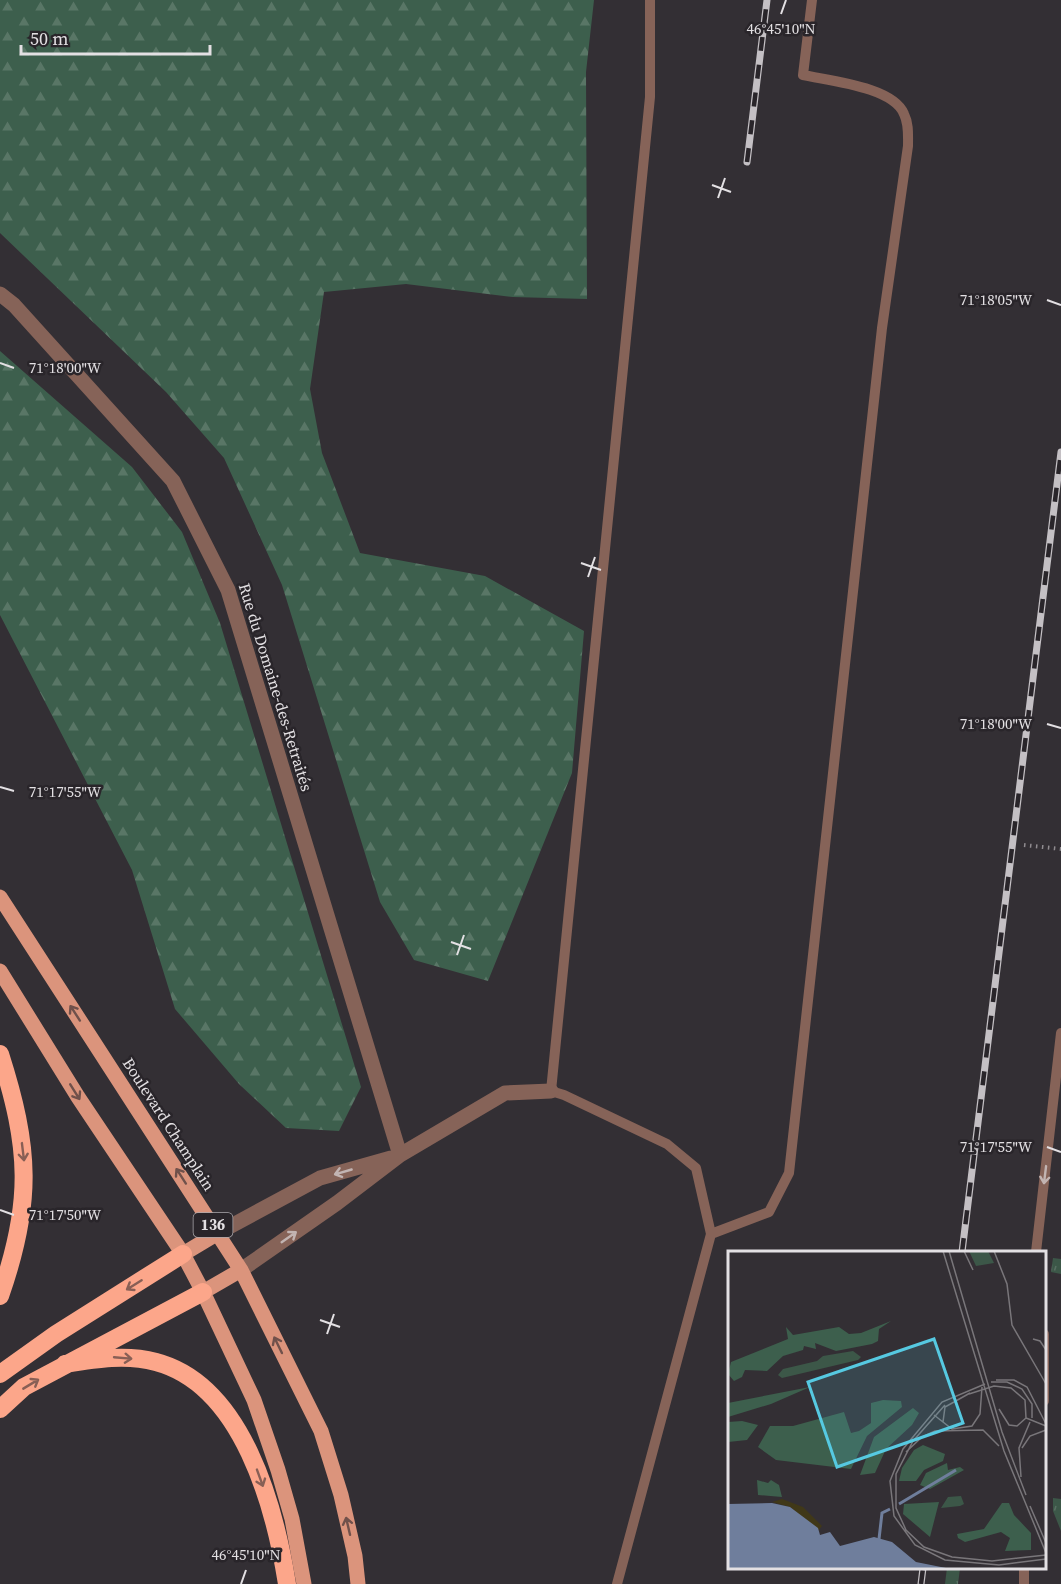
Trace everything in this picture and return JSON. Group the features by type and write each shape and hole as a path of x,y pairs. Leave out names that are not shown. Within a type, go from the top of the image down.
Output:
{"highway":[{"path":"0,1054 20,1126 26,1173 24,1209 17,1244 0,1296"},
{"path":"0,1374 56,1334 183,1254"},
{"path":"0,1409 24,1387 203,1292"},
{"path":"66,1364 107,1357 158,1362 203,1387 220,1404 233,1424 258,1473 282,1551 287,1584"}],"main road":[{"name":"Boulevard Champlain","path":"0,897 241,1270 321,1431 341,1496 355,1556 358,1584"},
{"name":"136","path":"0,971 78,1097 183,1254 203,1292 254,1400 292,1519 304,1584"},
{"path":"183,1254 218,1233"},
{"path":"203,1292 241,1270"}],"street":[{"name":"Rue du Domaine-des-Retraités","path":"0,294 14,305 173,481 228,590 400,1155"},
{"path":"241,1270 337,1203 400,1155 505,1093 551,1091"},
{"path":"218,1233 320,1178 400,1155"}],"lane":[{"path":"617,1584 711,1234 696,1168 667,1144 551,1091 650,97 650,0"},
{"path":"711,1234 769,1212 789,1173 882,328 908,146 908,126 904,111 892,98 803,75 812,0"},
{"path":"1036,1251 1061,1033"}],"path":[{"path":"1024,845 1061,849"}],"green space":[{"path":"0,0 594,0 586,72 587,299 513,297 406,284 324,292 310,389 322,453 360,553 485,576 584,631 572,773 488,981 414,960 380,902 282,585 224,458 166,392 0,233"},
{"path":"0,351 132,467 182,532 220,623 361,1087 339,1131 286,1128 239,1084 175,1009 132,870 0,615"},
{"path":"1053,1258 1061,1259 1061,1274 1051,1272"},
{"path":"1053,1498 1061,1499 1061,1531 1053,1511"},
{"path":"947,1569 960,1569 958,1584 945,1584"}],"railway":[{"path":"747,162 767,0"},
{"path":"962,1251 1061,452"},
{"path":"921,1584 923,1569"}]}
